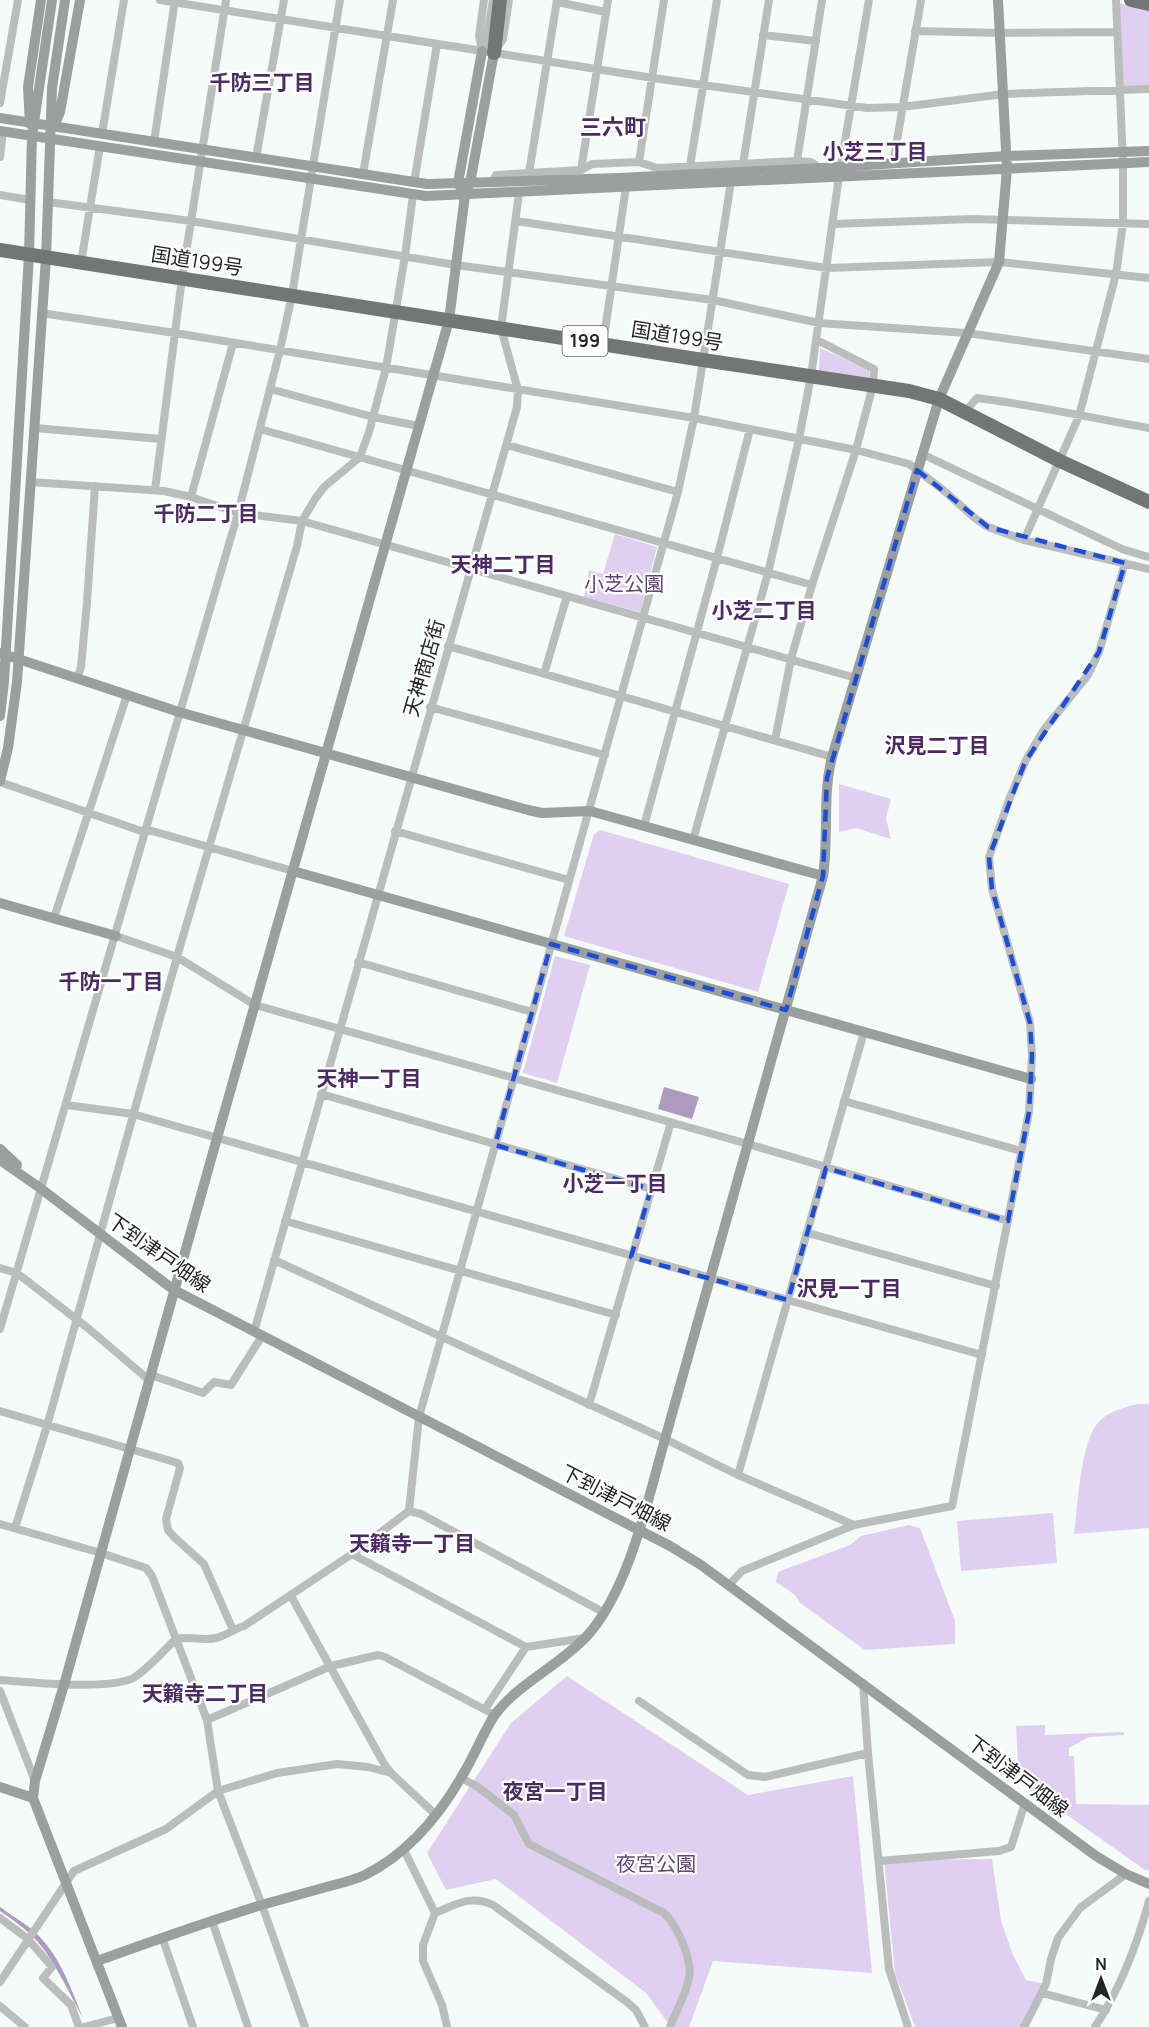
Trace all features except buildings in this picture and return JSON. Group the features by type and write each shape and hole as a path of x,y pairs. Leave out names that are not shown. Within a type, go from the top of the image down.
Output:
{"highway":[{"path":"488,52 501,0"},
{"path":"1131,0 1149,4"},
{"name":"国道199号","path":"0,250 909,391 939,399 1060,461 1149,502"}],"street":[{"path":"0,103 18,0"},
{"path":"0,716 29,255 32,122 28,87 41,0"},
{"path":"32,122 52,0"},
{"path":"65,0 52,88 53,125 50,139 46,258 18,660 12,721 0,782 145,830 1031,1079"},
{"path":"53,125 60,112 80,0"},
{"path":"102,134 124,0"},
{"path":"160,0 597,70 867,108 902,107 1004,94 1149,89"},
{"path":"155,490 182,278 226,0"},
{"path":"256,158 284,0"},
{"path":"0,1329 116,936 260,429 292,295 340,0"},
{"path":"363,174 393,0"},
{"path":"484,0 479,36 488,52"},
{"path":"84,2027 120,2022 33,1798 34,1781 64,1684 449,320 465,195 470,183 493,0"},
{"path":"465,195 458,183 488,52 502,39 509,0"},
{"path":"581,170 608,0"},
{"path":"639,162 664,0"},
{"path":"690,166 717,0"},
{"path":"743,164 769,0"},
{"path":"797,161 822,0"},
{"path":"693,840 768,573 799,439 812,376 840,172 869,0"},
{"path":"893,164 921,0"},
{"path":"490,1712 563,1658 597,1624 619,1585 639,1530 823,876 826,854 825,794 832,757 939,399 999,262 1004,220 1007,156 998,0 993,0"},
{"path":"1024,540 1079,416 1116,274 1123,223 1123,158 1116,0"},
{"path":"154,142 175,1"},
{"path":"529,173 557,1 606,12"},
{"path":"915,31 1117,32"},
{"path":"764,34 816,41"},
{"path":"414,183 437,44"},
{"path":"0,118 414,183 492,183 821,168 840,172 1007,169 1123,158 1149,151"},
{"path":"0,157 1,131 413,195 519,193 731,182 840,172 893,164 1007,156 1123,158 1149,162"},
{"path":"81,263 100,146"},
{"path":"492,183 496,176 581,170 592,164 639,162 657,168 797,161 811,162 821,168"},
{"path":"0,1680 64,1684 123,1683 135,1677 176,1639 216,1638 244,1626 352,1554 409,1511 419,1418 678,492 694,418 731,182"},
{"path":"603,344 627,187"},
{"path":"518,390 501,328 519,193"},
{"path":"0,195 30,200"},
{"path":"15,1528 46,1426 177,957 297,546 302,521 324,487 360,457 373,417 386,368 413,195"},
{"path":"48,202 191,221 509,273 713,300 819,323 968,333 1149,359"},
{"path":"833,224 1004,220 1149,224"},
{"path":"516,221 827,268 999,262 1149,278"},
{"path":"41,313 694,418 856,450 909,464 988,528 1024,540 1147,568 1148,555 1122,549 922,454"},
{"path":"775,740 791,659 812,585 856,450 873,385 874,369 816,340"},
{"path":"191,497 233,343"},
{"path":"270,389 373,417 419,426"},
{"name":"天神商店街","path":"150,1378 203,1393 214,1382 231,1385 258,1334 274,1260 430,707 507,445 517,407 518,390"},
{"path":"964,413 977,398 1025,404 1149,428"},
{"path":"35,428 161,439"},
{"path":"260,429 812,585"},
{"path":"644,826 750,429"},
{"path":"507,445 678,492"},
{"path":"31,482 155,490 191,497 238,513 302,521 856,678"},
{"path":"77,678 81,667 95,486"},
{"path":"729,1585 742,1570 854,1525 952,1506 1022,1151 1029,1112 1031,1079 1030,1023 990,879 988,863 1010,797 1025,762 1043,731 1088,675 1099,652 1125,563"},
{"path":"544,674 567,596"},
{"path":"448,646 832,757"},
{"path":"3,654 179,712 542,813 590,811 823,876"},
{"path":"54,918 127,695"},
{"path":"430,707 605,755"},
{"path":"395,831 569,879"},
{"path":"0,903 116,936 177,957 255,1005 748,1144 1008,1221"},
{"path":"358,962 532,1012"},
{"path":"738,1475 864,1032"},
{"path":"321,1094 651,1189"},
{"path":"844,1101 1022,1151"},
{"path":"67,1105 133,1114 982,1355"},
{"path":"589,1405 671,1122"},
{"name":"下到津戸畑線","path":"0,1149 40,1188"},
{"name":"下到津戸畑線","path":"0,1160 174,1290 670,1546 729,1585 1096,1856 1126,1874 1149,1884"},
{"path":"285,1221 616,1315"},
{"path":"808,1233 996,1286"},
{"path":"274,1260 665,1439 738,1475 854,1525"},
{"path":"0,1268 17,1273 150,1378"},
{"path":"0,1411 178,1463 180,1468 166,1519 168,1530 204,1564 233,1630"},
{"path":"409,1511 421,1514 603,1612"},
{"path":"0,1524 101,1552 146,1568 158,1588 207,1720 218,1791 262,1905 305,2027"},
{"path":"352,1554 526,1647 585,1638"},
{"path":"291,1596 391,1773 435,1814"},
{"path":"97,1961 162,1937 364,1875 404,1850 435,1814 461,1778 490,1712 526,1647"},
{"path":"207,1720 331,1666 378,1656 490,1712"},
{"path":"863,1683 889,1969 908,2027"},
{"path":"0,1691 34,1781"},
{"path":"639,1701 755,1777 765,1777 868,1753"},
{"path":"0,1982 74,1871 166,1829 218,1791 277,1773 337,1764 368,1767 391,1773"},
{"path":"461,1778 478,1787 514,1815 529,1844 664,1912 673,1921 690,1965 690,1977 670,2027"},
{"path":"0,1788 33,1798"},
{"path":"879,1861 999,1851 1011,1847 1025,1803"},
{"path":"404,1850 435,1913 423,1945 423,1961 442,2004 447,2027"},
{"path":"1024,2027 1046,1984 1058,1938 1066,1926 1080,1908 1126,1874"},
{"path":"435,1913 467,1900 483,1900 493,1905 627,2002 636,2010 645,2027"},
{"path":"1095,2027 1107,2010 1140,1937 1149,1901"},
{"path":"0,1918 29,1938 52,1966 43,1978 70,2005 79,2027"},
{"path":"212,1922 248,2027"},
{"path":"162,1937 193,2027"},
{"path":"1042,1993 1107,2010"},
{"path":"0,2006 25,2027"}],"highlighted area":[{"path":"917,470 988,527 1125,563 1099,652 1025,762 989,857 992,889 1030,1023 1032,1056 1029,1112 1008,1221 826,1168 788,1300 631,1257 651,1189 495,1145 551,944 786,1010 823,876 827,778"}],"green space":[{"path":"1118,3 1149,9 1149,88 1123,88"},
{"path":"820,348 869,370 869,379 819,371"},
{"name":"小芝公園","path":"615,534 657,547 640,612 584,597 589,570 603,574"},
{"path":"839,784 891,799 886,818 891,839 856,828 839,832"},
{"path":"600,830 789,884 758,992 564,936 594,834"},
{"path":"555,956 590,965 557,1083 523,1073"},
{"path":"1149,1404 1149,1528 1074,1534 1083,1461 1091,1434 1105,1416 1121,1408"},
{"path":"1053,1513 1057,1563 961,1571 957,1521"},
{"path":"909,1525 920,1528 955,1621 955,1644 865,1650 800,1603 795,1595 776,1582 778,1572 850,1545 861,1536"},
{"name":"夜宮公園","path":"567,1676 748,1795 853,1776 872,1973 713,1961 689,2027 671,2027 646,1993 496,1879 446,1890 427,1853 511,1723"},
{"path":"1045,1725 1045,1735 1124,1732 1124,1735 1089,1737 1069,1748 1069,1756 1074,1756 1076,1804 1149,1805 1149,1870 1145,1870 1019,1781 1016,1726"},
{"path":"992,1859 1001,1921 1013,1955 1026,1980 1046,1984 1021,2027 915,2027 895,1973 884,1860"}],"shaded area":[{"path":"664,1087 699,1097 692,1119 658,1109"},
{"path":"0,1907 29,1927 46,1944 65,1974 83,2018 44,1950 15,1921 0,1911"}],"district":[{"name":"千防三丁目","path":"262,83"},
{"name":"三六町","path":"613,127"},
{"name":"小芝三丁目","path":"875,152"},
{"name":"千防二丁目","path":"206,514"},
{"name":"天神二丁目","path":"503,565"},
{"name":"小芝二丁目","path":"764,611"},
{"name":"沢見二丁目","path":"937,746"},
{"name":"千防一丁目","path":"111,982"},
{"name":"天神一丁目","path":"369,1079"},
{"name":"小芝一丁目","path":"615,1184"},
{"name":"沢見一丁目","path":"849,1289"},
{"name":"天籟寺一丁目","path":"412,1544"},
{"name":"天籟寺二丁目","path":"205,1694"},
{"name":"夜宮一丁目","path":"555,1792"}]}
